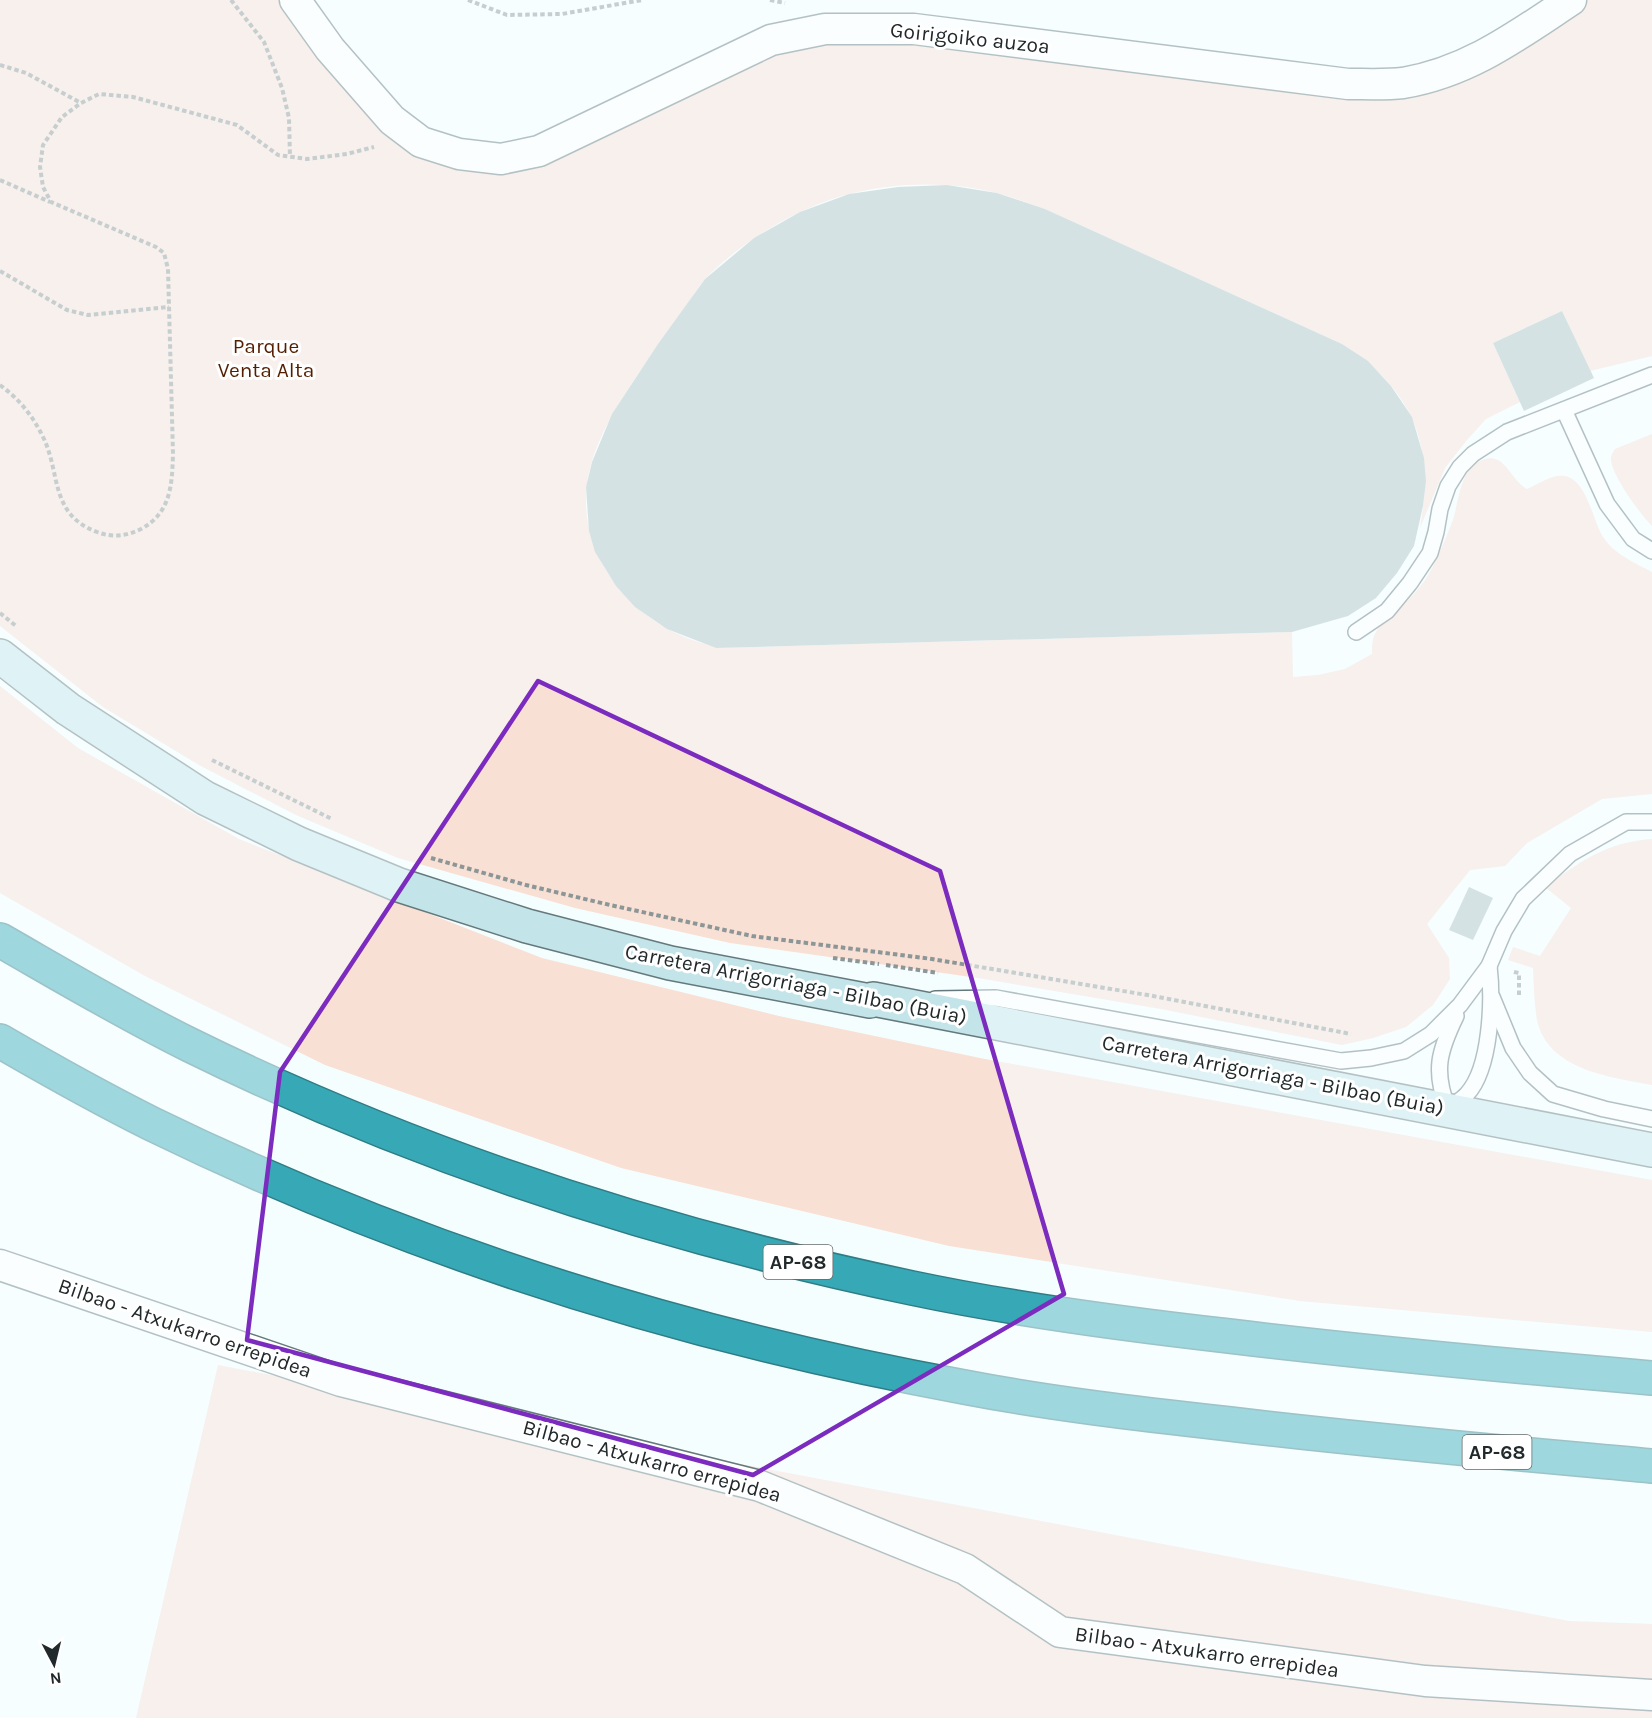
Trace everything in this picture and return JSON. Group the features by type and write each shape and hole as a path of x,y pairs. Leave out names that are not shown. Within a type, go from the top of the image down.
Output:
{"highway":[{"name":"AP-68","path":"0,940 115,1006 190,1045 334,1110 460,1159 580,1201 670,1229 914,1289 1144,1327 1351,1351 1652,1378"},
{"name":"AP-68","path":"0,1041 73,1083 151,1123 300,1190 429,1242 552,1284 732,1336 896,1374 1133,1414 1341,1437 1652,1466"}],"street":[{"name":"Goirigoiko auzoa","path":"295,0 330,50 392,120 401,127 421,142 459,154 501,159 539,151 771,40 825,29 914,29 1348,84 1403,83 1458,68 1492,53 1571,0"},
{"name":"Carretera Arrigorriaga - Bilbao (Buia)","path":"0,656 68,709 205,798 299,844 399,885 527,926 670,963 870,1001 873,999 1652,1150"},
{"name":"Bilbao - Atxukarro errepidea","path":"0,1265 341,1381 760,1486 965,1569 1060,1632 1425,1681 1652,1695"}],"lane":[{"path":"1356,632 1387,610 1410,583 1430,553 1448,486 1460,467 1473,454 1507,432 1652,375"},
{"path":"1564,410 1608,504 1633,539 1652,551"},
{"path":"873,999 996,998 1341,1061 1404,1051 1431,1034 1460,1005 1489,966 1504,931 1523,899 1570,854 1626,822 1652,822"},
{"path":"1460,1005 1443,1042 1438,1069 1441,1091 1448,1109 1468,1094 1483,1065 1490,1018 1489,966"},
{"path":"1491,994 1513,1048 1530,1073 1553,1094 1604,1109 1652,1119"}],"path":[{"path":"231,0 264,42 282,88 289,118 290,157"},
{"path":"468,0 507,15 562,14 642,0"},
{"path":"0,65 26,73 81,103"},
{"path":"51,202 44,187 40,167 43,145 62,117 81,103 99,94 133,96 237,125 278,155 307,159 347,154 375,146 401,127"},
{"path":"0,180 156,247 164,253 168,269 172,482 164,509 151,523 130,534 107,536 82,526 63,504 45,440 28,410 0,385"},
{"path":"0,271 67,310 88,315 169,307"},
{"path":"0,613 22,631"},
{"path":"202,755 309,809 341,822"},
{"path":"426,856 568,895 752,936 955,963 1153,996 1352,1034"},
{"path":"824,956 942,973"}],"highlighted area":[{"path":"538,681 940,871 1064,1294 753,1475 247,1340 280,1072"}],"green space":[{"name":"Parque Venta Alta","path":"0,0 295,0 392,120 501,159 815,31 1403,83 1571,0 1652,0 1652,356 1590,371 1562,311 1493,343 1520,402 1486,419 1467,440 1445,468 1420,528 1424,498 1424,470 1421,445 1414,422 1387,381 1367,362 1342,344 1045,209 1009,196 979,189 923,184 867,190 810,207 753,239 720,265 700,285 614,412 596,450 586,489 591,536 612,579 645,614 666,628 716,648 1292,632 1293,677 1318,675 1345,669 1372,654 1373,640 1377,630 1415,593 1429,573 1453,520 1465,477 1475,464 1490,458 1496,459 1527,489 1553,477 1567,476 1581,488 1599,529 1608,543 1625,558 1652,572 1652,794 1602,799 1527,843 1505,866 1470,870 1427,924 1449,958 1450,979 1433,1005 1406,1027 1342,1045 1161,1009 978,978 730,943 575,908 398,858 296,815 199,765 103,707 0,626"},
{"path":"1652,434 1652,526 1620,483 1611,457 1615,449"},
{"path":"0,686 78,748 239,839 542,958 779,1016 985,1059 1652,1180 1652,1332 1300,1301 949,1246 621,1168 325,1065 145,976 0,893"},
{"path":"1652,839 1652,1085 1583,1068 1554,1050 1543,1037 1537,1020 1533,968 1508,960 1513,947 1540,956 1571,908 1545,887 1582,862 1607,849 1621,844"},
{"path":"218,1365 1569,1621 1652,1624 1652,1718 136,1718"}],"building":[{"path":"947,185 997,193 1045,209 1342,344 1368,361 1391,386 1412,417 1424,458 1426,481 1414,546 1397,573 1376,598 1348,616 1292,632 716,648 667,629 635,607 616,586 595,552 589,531 586,487 592,462 612,414 658,344 705,279 754,238 800,212 849,194 898,187"},
{"path":"1562,311 1594,378 1524,411 1493,343"},
{"path":"1469,887 1493,898 1473,940 1449,930"}]}
